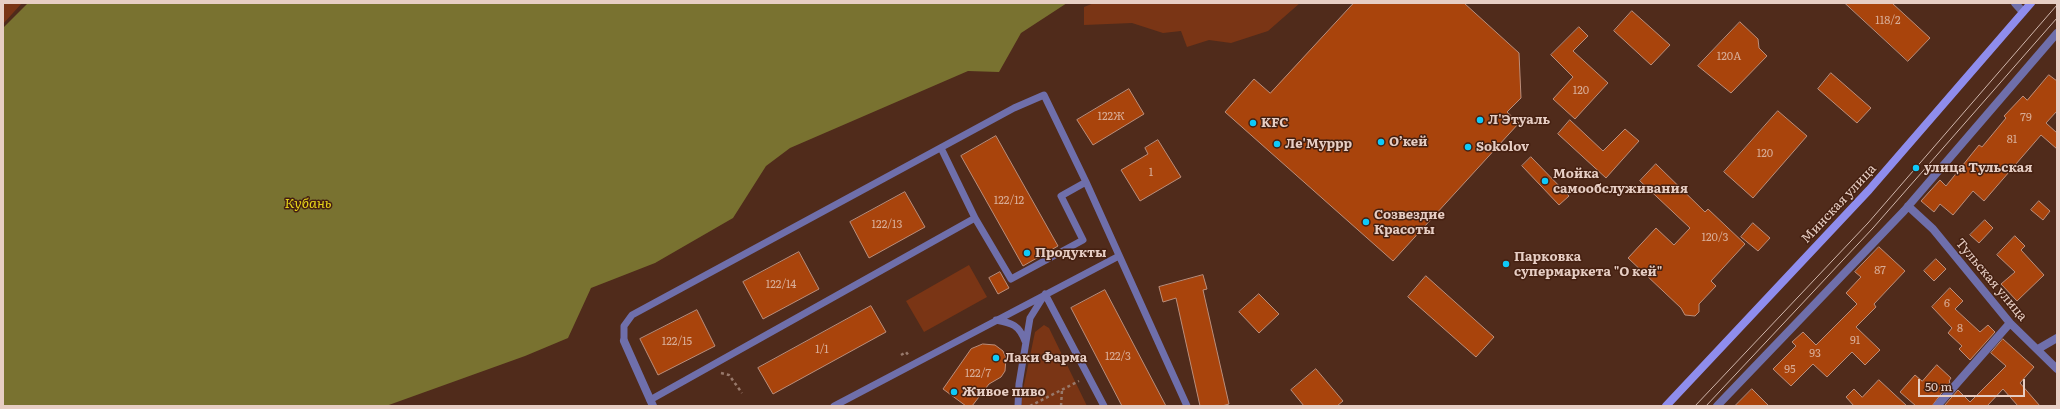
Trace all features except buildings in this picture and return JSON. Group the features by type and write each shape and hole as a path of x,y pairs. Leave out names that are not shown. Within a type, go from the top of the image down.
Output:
{"main road":[{"name":"Минская улица","path":"1666,406 1870,190 2031,3"}],"street":[{"path":"2016,3 2023,12"},
{"path":"1717,406 1908,206 2057,33"},
{"name":"Тульская улица","path":"1908,206 1933,229 2010,323 2057,369"},
{"path":"1937,406 2010,323"},
{"path":"2038,349 2057,338"},
{"path":"624,341 652,403"}],"lane":[{"path":"624,341 624,326 632,315 941,148 1035,98 1044,95 1086,182 1187,406"},
{"path":"941,148 975,218 1011,279 1083,240 1062,196 1086,182"},
{"path":"652,403 975,218"},
{"path":"834,406 1119,256"},
{"path":"1018,406 1025,341 1030,318 1045,294"},
{"path":"1045,294 1104,406"},
{"path":"996,320 1008,322 1021,330 1025,341"}],"path":[{"path":"901,355 906,352 910,359"},
{"path":"714,374 724,372 729,375 742,393"},
{"path":"1030,406 1089,376"},
{"path":"1060,406 1062,390"}],"shaded area":[{"path":"3,3 22,3 3,24"},
{"path":"1094,3 1300,3 1268,31 1231,43 1209,40 1187,47 1181,31 1163,33 1132,23 1084,25 1084,7"},
{"path":"969,265 987,297 924,332 906,301"},
{"path":"1044,325 1049,328 1087,406 1022,406 1021,399 1035,332"}],"water":[{"name":"Кубань","path":"28,3 1067,3 1021,33 999,72 968,71 790,148 766,166 733,218 655,263 591,288 568,338 525,356 386,406 3,406 3,28"}],"tram line":[{"path":"1695,406 1868,223 2057,5"},
{"path":"1706,406 1873,228 2057,18"}],"place":[{"name":"Л'Этуаль","path":"1480,120"},
{"name":"KFC","path":"1253,123"},
{"name":"О’кей","path":"1381,142"},
{"name":"Ле'Муррр","path":"1277,144"},
{"name":"Sokolov","path":"1468,147"},
{"name":"улица Тульская","path":"1916,168"},
{"name":"Мойка самообслуживания","path":"1545,181"},
{"name":"Созвездие Красоты","path":"1366,222"},
{"name":"Продукты","path":"1027,253"},
{"name":"Парковка супермаркета \"О кей\"","path":"1506,264"},
{"name":"Лаки Фарма","path":"996,358"},
{"name":"Живое пиво","path":"954,392"}]}
